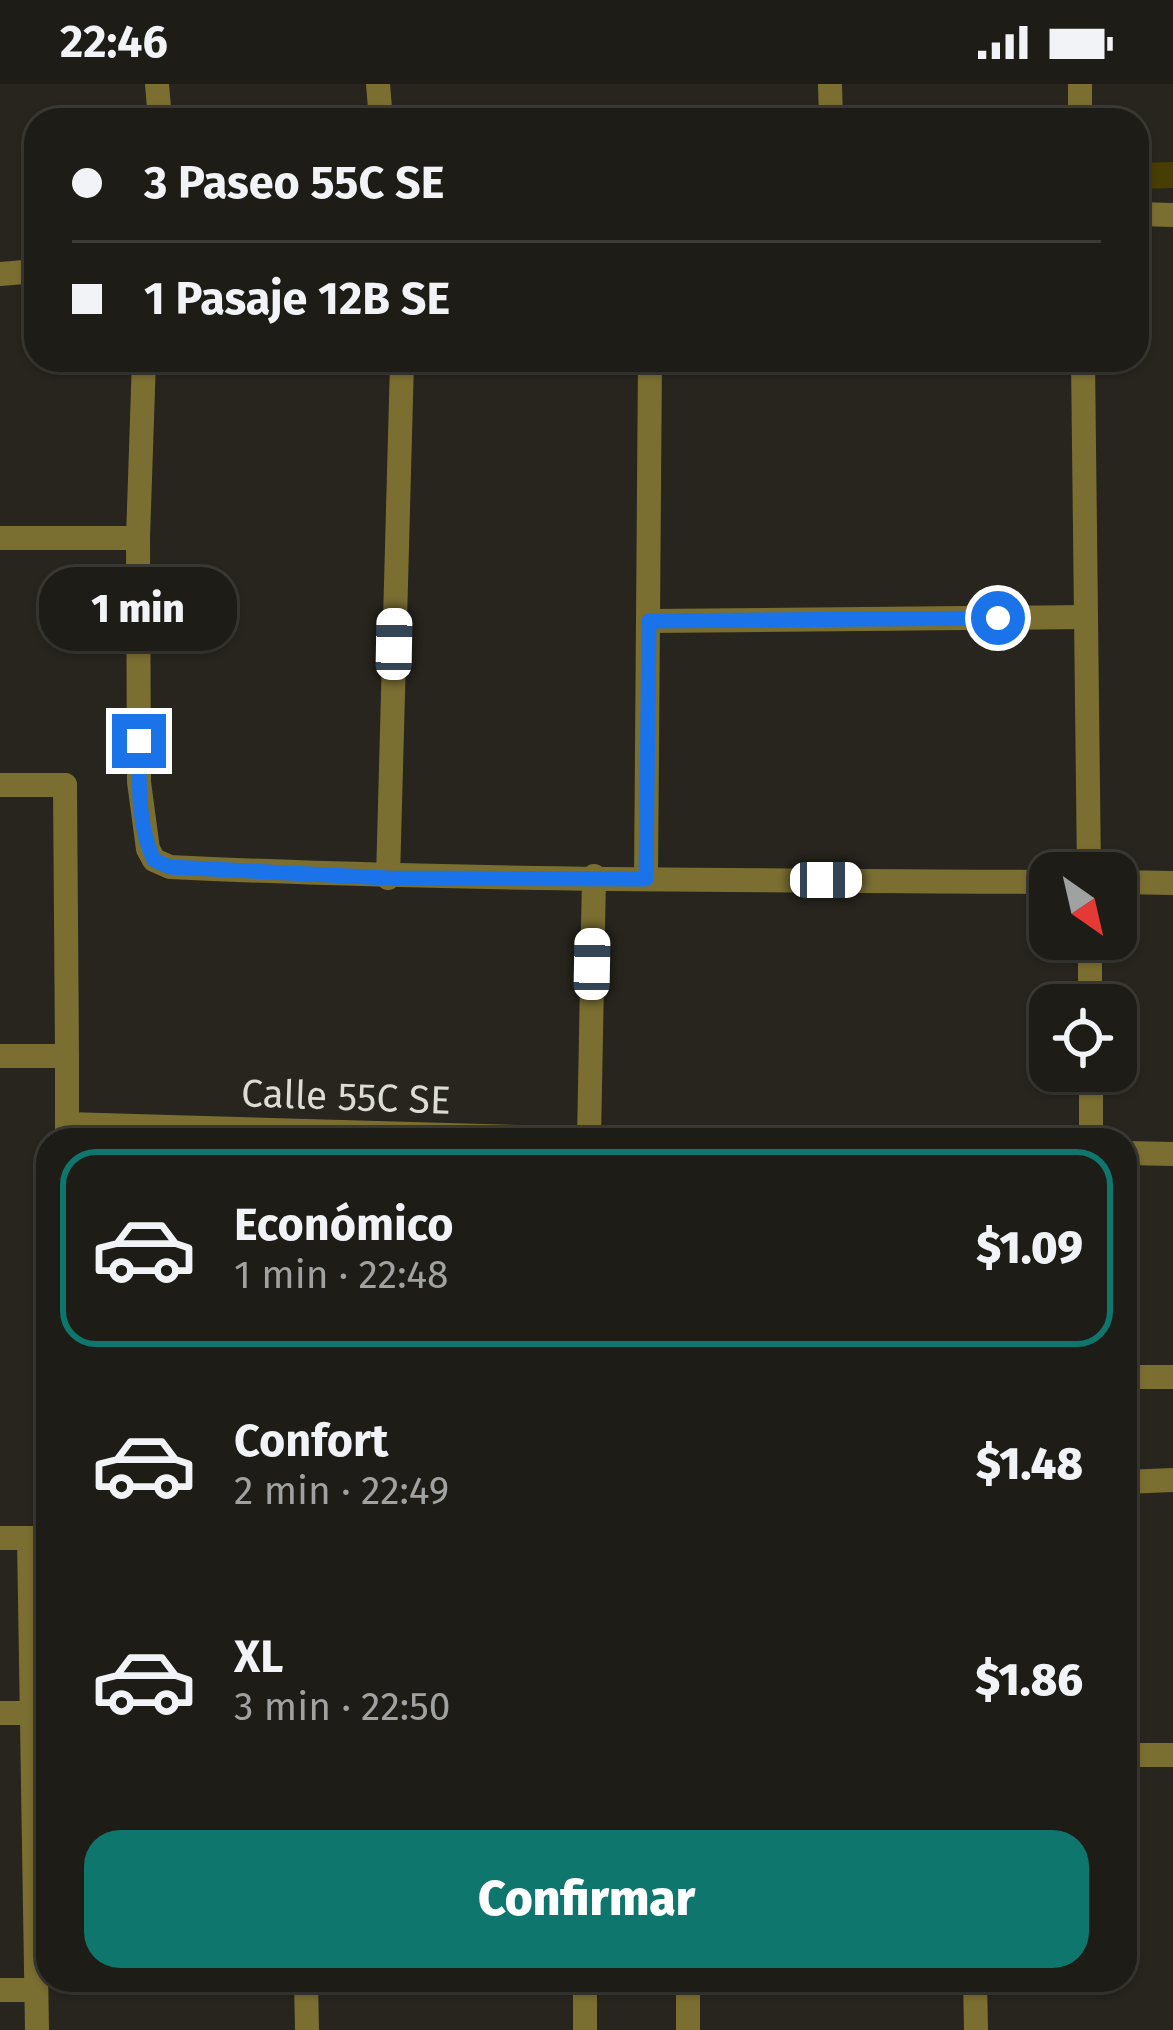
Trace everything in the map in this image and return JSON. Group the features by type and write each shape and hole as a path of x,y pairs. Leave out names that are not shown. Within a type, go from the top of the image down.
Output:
{"street":[{"path":"144,372 138,538 139,782 148,849 154,860 170,867 388,878 1029,882"},
{"path":"388,878 402,372"},
{"path":"646,879 650,372"},
{"path":"1083,372 1089,852"},
{"path":"0,538 138,538"},
{"path":"649,621 1085,617"},
{"path":"0,785 64,785 67,1128"},
{"path":"589,1128 594,876"},
{"path":"1137,882 1173,883"},
{"path":"0,1056 68,1056"},
{"path":"1091,1092 1091,1128"},
{"path":"1137,1153 1173,1154"},
{"path":"1137,1377 1173,1377"},
{"path":"1137,1482 1173,1480"},
{"path":"0,1538 36,1538"},
{"path":"36,1577 29,1713 37,2030"},
{"path":"0,1713 29,1713"},
{"path":"1137,1755 1173,1755"},
{"path":"0,1990 33,1990"},
{"path":"306,1992 307,2030"},
{"path":"585,1992 585,2030"},
{"path":"688,1992 688,2030"},
{"path":"975,1992 976,2030"}],"building":[{"path":"1173,162 1173,188 1149,189 1149,163"}],"route":[{"path":"139,741 148,849 154,860 170,867 388,878 646,879 649,621 998,618"}]}
